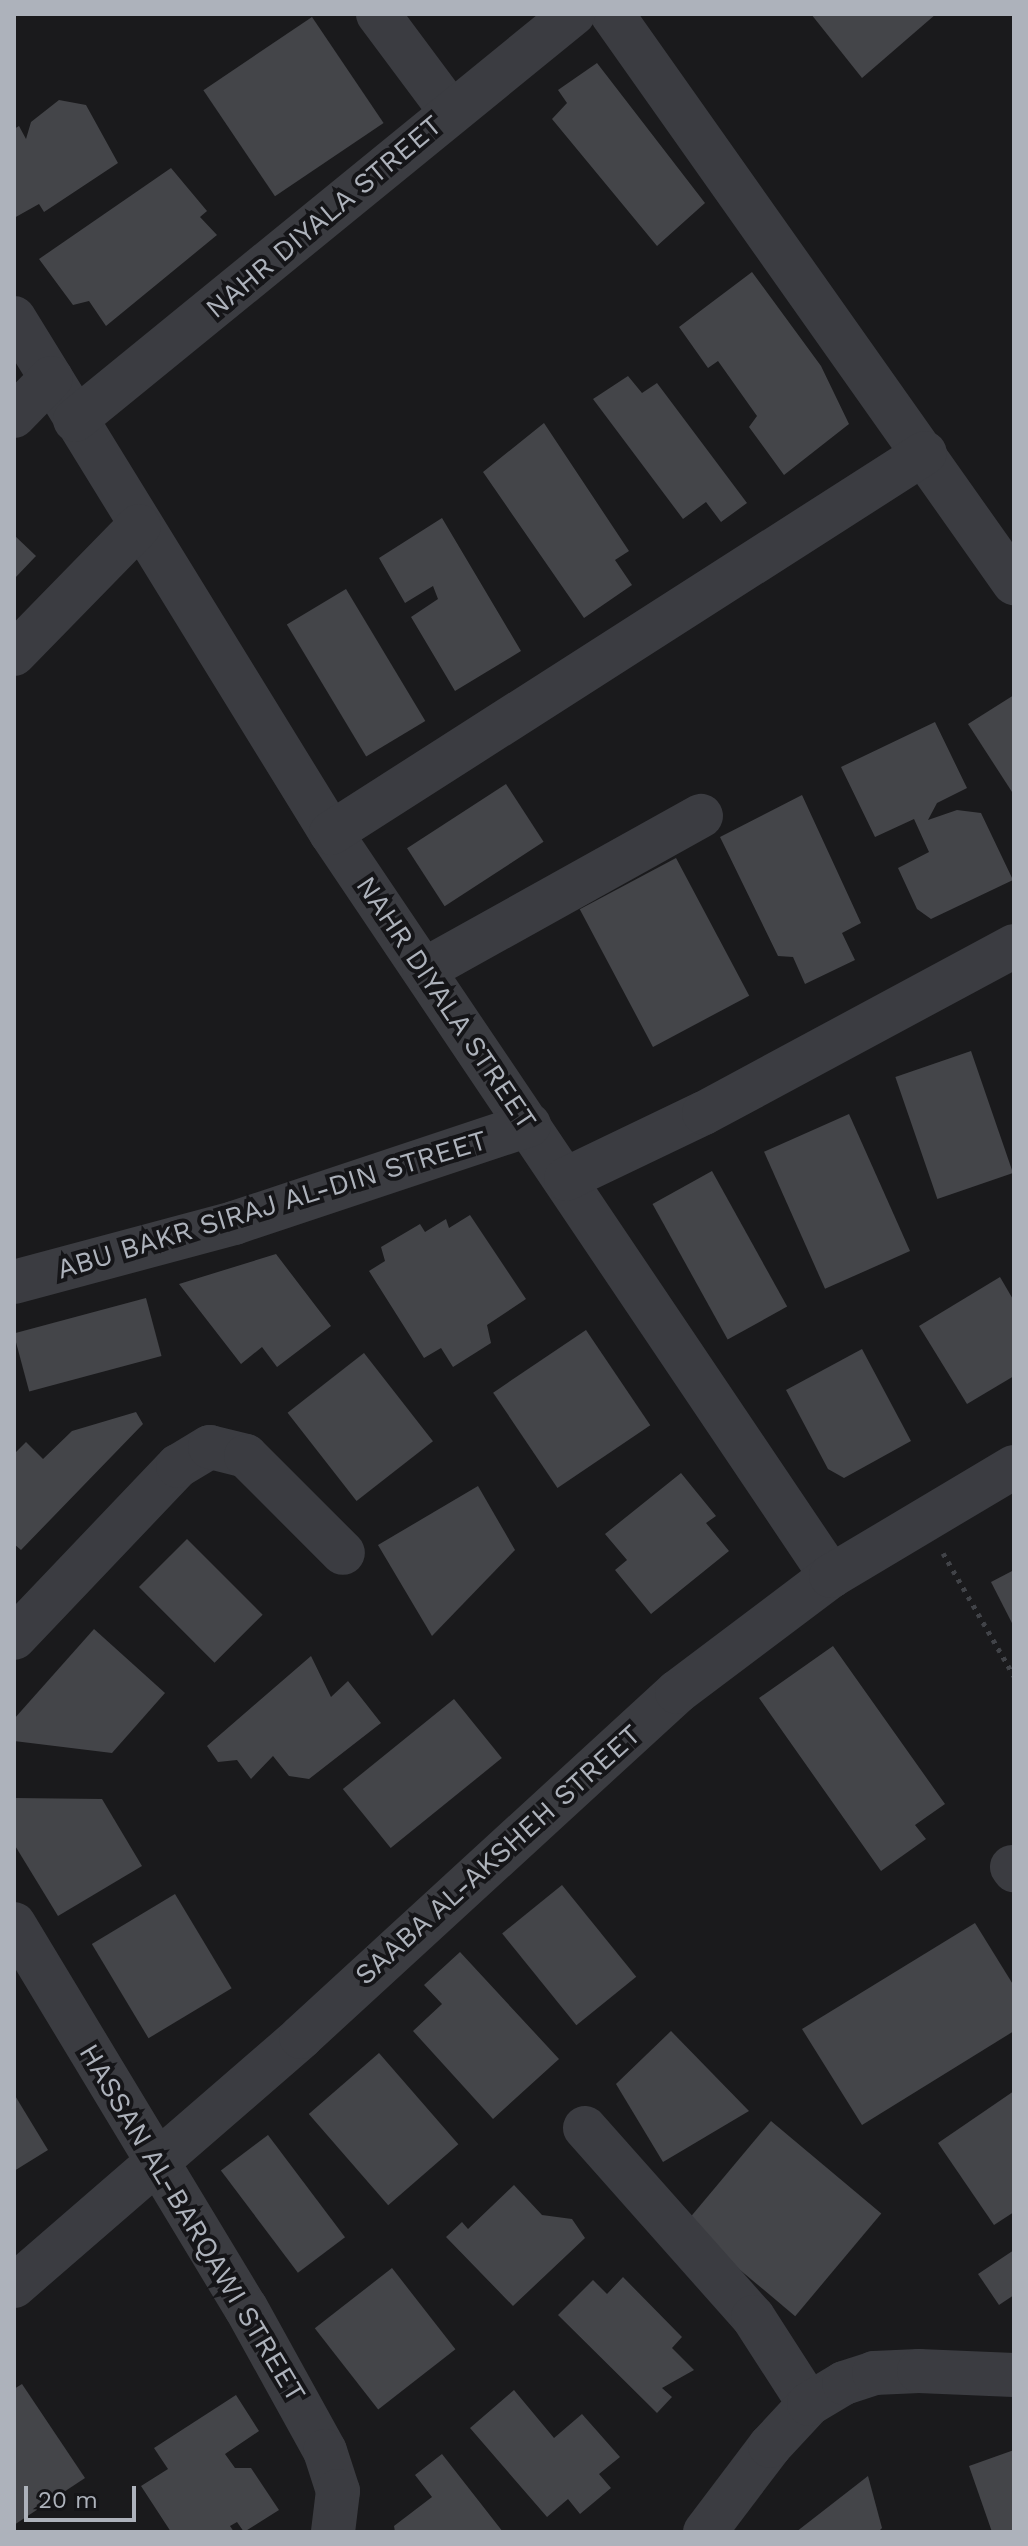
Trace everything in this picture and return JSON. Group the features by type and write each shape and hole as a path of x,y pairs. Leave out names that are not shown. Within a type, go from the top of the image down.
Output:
{"street":[{"path":"378,14 451,112"},
{"name":"NAHR DIYALA STREET","path":"75,420 573,14"},
{"path":"612,14 1014,583"},
{"name":"NAHR DIYALA STREET","path":"14,318 139,526 331,833 831,1576"},
{"path":"14,416 51,378"},
{"path":"331,833 925,453"},
{"path":"14,654 139,526"},
{"path":"424,970 701,816"},
{"path":"566,1179 704,1113 1014,946"},
{"name":"ABU BAKR SIRAJ AL-DIN STREET","path":"14,1282 248,1219 529,1125"},
{"path":"14,1638 178,1466 210,1447 246,1456 343,1553"},
{"name":"SAABA AL-AKSHEH STREET","path":"14,2286 301,2037 677,1692 831,1576 1014,1467"},
{"name":"HASSAN AL-BARQAWI STREET","path":"14,1924 246,2308 325,2451 338,2491 333,2532"},
{"path":"585,2128 753,2317 809,2404"},
{"path":"705,2532 809,2404 874,2373 1014,2375"}],"path":[{"path":"925,1521 1014,1676"}],"building":[{"path":"811,14 936,14 862,78"},
{"path":"312,17 384,123 275,196 203,90"},
{"path":"597,63 705,203 657,246 552,119 567,103 558,90"},
{"path":"59,100 86,105 118,163 44,212 39,204 14,218 14,129 19,126 26,139 31,122"},
{"path":"171,168 207,211 200,217 217,235 106,326 89,301 73,305 39,259"},
{"path":"752,272 821,366 849,424 784,475 749,427 757,416 718,361 708,368 679,327"},
{"path":"628,376 642,393 657,383 747,503 721,522 706,502 683,519 593,399"},
{"path":"544,423 629,551 615,560 632,585 584,618 483,472"},
{"path":"442,518 521,651 455,691 411,617 438,599 433,586 405,603 379,558"},
{"path":"14,535 36,556 14,579"},
{"path":"346,589 425,721 366,757 287,625"},
{"path":"1014,695 1014,795 968,724"},
{"path":"935,722 967,788 937,803 928,820 957,810 981,813 1013,880 931,919 917,909 898,868 929,852 914,819 875,837 841,767"},
{"path":"506,784 544,842 445,906 407,848"},
{"path":"802,795 861,923 842,933 855,960 805,984 793,957 778,956 720,837"},
{"path":"676,858 749,996 653,1047 580,909"},
{"path":"971,1051 1013,1173 937,1199 895,1077"},
{"path":"849,1114 910,1251 825,1289 764,1152"},
{"path":"712,1171 787,1307 728,1340 653,1204"},
{"path":"470,1215 526,1299 487,1325 491,1343 453,1367 441,1348 424,1358 369,1271 385,1261 381,1247 420,1224 425,1232 446,1219 449,1228"},
{"path":"276,1254 331,1326 277,1367 262,1347 241,1364 179,1284"},
{"path":"1000,1277 1014,1301 1014,1376 967,1404 919,1326"},
{"path":"146,1298 162,1356 29,1391 14,1333"},
{"path":"586,1330 650,1425 557,1488 493,1393"},
{"path":"862,1349 911,1441 844,1478 828,1469 786,1390"},
{"path":"364,1353 433,1441 357,1501 288,1413"},
{"path":"136,1412 143,1424 21,1550 14,1544 14,1454 26,1442 43,1459 72,1431"},
{"path":"681,1473 716,1516 706,1523 729,1551 651,1614 615,1570 627,1560 605,1534"},
{"path":"478,1486 515,1550 432,1636 378,1545"},
{"path":"187,1539 263,1615 215,1663 139,1587"},
{"path":"1014,1570 1014,1627 991,1582"},
{"path":"94,1629 165,1693 112,1753 14,1741 14,1719"},
{"path":"833,1646 945,1804 915,1825 926,1839 881,1871 759,1698"},
{"path":"311,1656 331,1697 348,1681 381,1723 309,1779 289,1776 273,1756 251,1779 237,1760 218,1762 207,1746"},
{"path":"454,1699 502,1758 391,1848 343,1789"},
{"path":"14,1798 102,1799 142,1866 58,1916 14,1844"},
{"path":"562,1885 636,1977 576,2025 502,1933"},
{"path":"175,1894 232,1988 149,2038 92,1944"},
{"path":"975,1923 1014,1986 1014,2031 862,2125 802,2029"},
{"path":"460,1952 559,2059 493,2119 413,2031 442,2004 424,1985"},
{"path":"671,2031 749,2111 663,2162 616,2084"},
{"path":"379,2053 458,2144 388,2205 309,2114"},
{"path":"1014,2091 1014,2212 994,2225 938,2143"},
{"path":"14,2094 48,2150 14,2171"},
{"path":"771,2121 881,2214 795,2316 685,2224"},
{"path":"268,2135 345,2237 298,2273 221,2171"},
{"path":"514,2185 542,2215 572,2219 585,2238 513,2306 446,2237 462,2222 468,2229"},
{"path":"1014,2250 1014,2295 999,2305 978,2274"},
{"path":"392,2268 455,2349 378,2409 315,2328"},
{"path":"623,2277 682,2337 672,2348 694,2370 662,2388 672,2397 657,2413 558,2315 593,2280 607,2294"},
{"path":"22,2384 85,2478 14,2525 14,2389"},
{"path":"514,2390 554,2438 582,2414 620,2457 599,2474 611,2488 580,2514 568,2499 547,2517 470,2428"},
{"path":"236,2395 259,2431 225,2454 235,2468 251,2468 279,2510 244,2532 237,2522 230,2526 234,2532 171,2532 141,2486 168,2469 154,2448"},
{"path":"1014,2450 1014,2532 992,2532 969,2466"},
{"path":"442,2454 503,2532 395,2532 394,2526 432,2497 415,2475"},
{"path":"868,2476 882,2528 878,2532 796,2532"}]}
